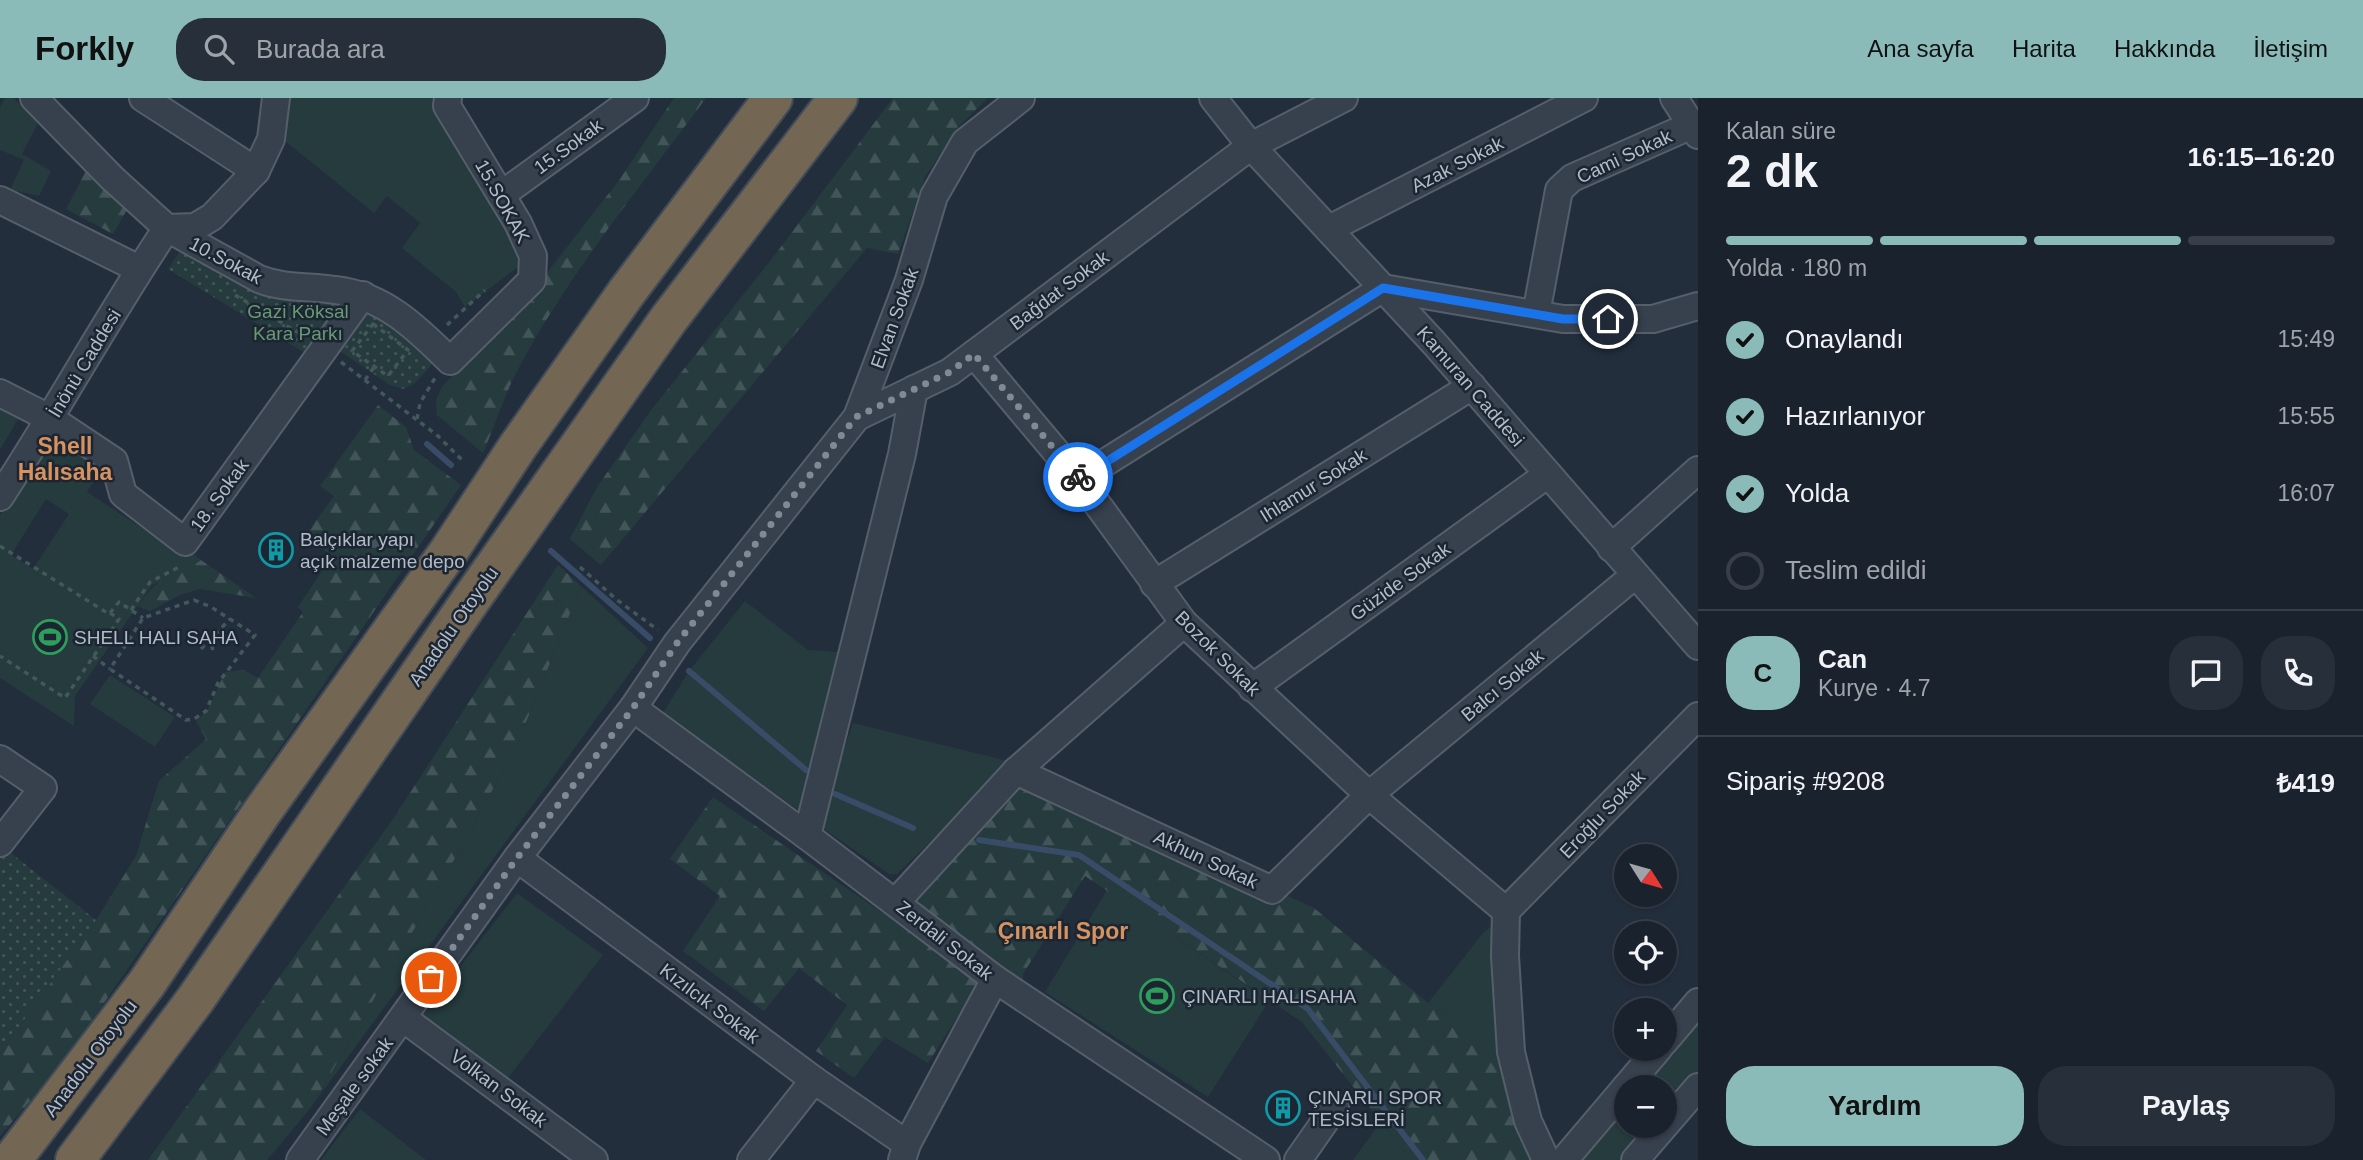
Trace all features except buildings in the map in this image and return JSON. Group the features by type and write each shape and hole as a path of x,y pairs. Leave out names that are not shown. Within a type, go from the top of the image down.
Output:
{"highway":[{"name":"Anadolu Otoyolu","path":"12,1160 147,983 262,812 449,551 518,446 626,293 773,98"},
{"name":"Anadolu Otoyolu","path":"75,1160 195,1000 668,320 838,98"},
{"path":"100,1160 211,1010 349,807 470,601"},
{"path":"0,1157 77,1076"}],"street":[{"name":"10.Sokak","path":"34,98 167,228 259,279 275,285 363,295 389,308 432,342 450,361"},
{"path":"142,98 256,171"},
{"path":"167,228 195,227 212,218 256,171 271,139 276,98"},
{"name":"15.SOKAK","path":"449,98 447,106 501,195 533,256 532,280 450,361"},
{"name":"15.Sokak","path":"501,195 635,98"},
{"name":"Elvan Sokak","path":"633,708 677,643 856,417 909,280 934,196 965,142 1021,98"},
{"name":"Kamuran Caddesi","path":"1213,98 1251,146 1472,386 1698,646"},
{"name":"Bağdat Sokak","path":"856,417 950,372 1251,146 1344,98"},
{"name":"Azak Sokak","path":"1329,229 1550,107 1584,98"},
{"path":"1674,98 1695,130"},
{"name":"Cami Sokak","path":"1536,314 1559,190 1573,178 1695,130"},
{"path":"0,200 139,269"},
{"name":"İnönü Caddesi","path":"0,497 51,419 139,269 167,228"},
{"path":"1079,479 1383,288 1563,319 1653,319 1698,306"},
{"name":"18. Sokak","path":"51,419 114,461 123,494 185,542 363,295"},
{"name":"Bozok Sokak","path":"974,354 1079,479 1184,623 1369,795 1506,911"},
{"name":"Ihlamur Sokak","path":"1154,584 1472,386"},
{"path":"807,836 902,454 914,389"},
{"path":"0,393 51,419"},
{"path":"1611,548 1698,470"},
{"name":"Güzide Sokak","path":"1252,688 1548,474"},
{"name":"Balcı Sokak","path":"1369,795 1635,575"},
{"path":"896,902 1016,771 1184,623"},
{"name":"Zerdali Sokak","path":"633,708 896,902 995,979 1266,1160"},
{"name":"Meşale sokak","path":"300,1160 517,858 633,708"},
{"name":"Eroğlu Sokak","path":"1506,911 1698,716"},
{"path":"0,760 43,788 0,843"},
{"name":"Akhun Sokak","path":"1016,771 1272,890 1369,795"},
{"name":"Kızılcık Sokak","path":"517,858 814,1080 904,1152 995,979"},
{"path":"1506,911 1505,956 1511,1052 1528,1121 1546,1160"},
{"path":"1677,1027 1698,1002"},
{"name":"Volkan Sokak","path":"403,1018 594,1160"},
{"path":"1636,1075 1648,1061"},
{"path":"751,1160 814,1080"},
{"path":"1635,1160 1698,1087"},
{"path":"1564,1160 1614,1101"},
{"path":"1298,1160 1335,1107"}],"path":[{"path":"373,324 408,350 388,376 374,367 352,351 373,324"},
{"path":"325,350 417,419 462,460"},
{"path":"417,419 426,390 450,361"},
{"path":"365,380 374,367"},
{"path":"0,546 108,615 119,619 65,698 0,656"},
{"path":"131,610 150,582 185,564"},
{"path":"580,567 617,600 677,643"},
{"path":"93,656 110,669 186,720 194,719 206,711 218,683 255,635 211,607 194,600 143,618 110,669"},
{"path":"108,615 119,601 143,618"},
{"path":"201,649 230,619"},
{"path":"196,637 209,639"},
{"path":"209,639 212,654"}],"green space":[{"path":"5,98 14,98 38,123 22,154 51,171 39,196 10,190 24,160 0,150 0,107"},
{"path":"284,98 440,98 526,261 465,307 456,292 402,248 420,223 387,196 374,213 279,136"},
{"path":"674,98 706,98 607,230 538,333 518,369 483,453 437,415 436,400 442,387 532,292 620,179"},
{"path":"893,98 988,98 958,127 925,177 898,254 867,248 601,565 570,539 597,487 652,409 771,260"},
{"path":"87,169 128,208 113,234 66,209"},
{"name":"Gazi Köksal Kara Parkı","path":"180,251 282,295 343,299 305,353 168,269"},
{"name":"Gazi Köksal Kara Parkı","path":"365,306 437,359 415,383 404,389 390,385 337,349"},
{"path":"378,405 406,427 414,450 461,485 62,1064 0,1136 0,1053 96,920 136,856 159,781 206,739 196,721 207,711 225,672 244,670 258,678 303,612 298,607 332,556 305,536 334,496 320,486"},
{"path":"0,408 18,419 0,450"},
{"path":"52,434 102,468 87,492 182,554 188,550 201,560 193,567 152,585 75,696 74,726 0,678 0,515","holes":["46,499 69,514 33,569 11,555"]},
{"path":"201,560 256,598 200,589 180,595 150,611 138,606 162,580"},
{"path":"558,565 581,586 516,747 312,1106 267,1160 148,1160 393,819"},
{"path":"581,586 648,648 312,1106 516,747"},
{"path":"745,601 808,650 839,652 801,812 663,713 689,671"},
{"path":"110,675 175,717 155,747 90,704"},
{"path":"853,723 1012,762 897,874 889,874 821,827 820,821"},
{"path":"1024,774 1314,908 1428,1003 1497,1047 1518,1125 1533,1160 1411,1160 1302,1022 1085,876 1023,974 1023,981 910,900"},
{"path":"713,797 981,980 928,1063 885,1037 854,1078 816,1051 847,1005 799,968 764,1011 683,951 720,896 670,859"},
{"path":"7,850 96,920 0,1053 0,859"},
{"name":"ÇINARLI HALISAHA","path":"1107,890 1269,1001 1208,1097 1045,992"},
{"path":"517,893 603,955 508,1078 423,1015"},
{"path":"1494,924 1497,1047 1428,1003 1483,933"},
{"path":"1698,1017 1698,1071 1677,1095 1677,1075 1648,1075 1660,1061 1677,1061 1677,1042"},
{"path":"360,1109 426,1160 321,1160"},
{"path":"1614,1115 1614,1138 1640,1138 1622,1160 1574,1160"},
{"path":"1381,1122 1411,1160 1353,1160"}],"waterway":[{"path":"427,444 451,465"},
{"path":"551,551 650,638"},
{"path":"689,671 806,770"},
{"path":"835,794 913,828"},
{"path":"979,840 1079,855 1308,1009 1423,1160"}],"way so far":[{"path":"431,978 517,858 633,708 677,643 856,417 950,372 974,354 1078,477"}],"place":[{"name":"Balçıklar yapı açık malzeme depo","path":"276,550"},
{"name":"SHELL HALI SAHA","path":"50,637"},
{"name":"ÇINARLI HALISAHA","path":"1157,996"},
{"name":"ÇINARLI SPOR TESİSLERİ","path":"1283,1108"}],"district":[{"name":"Shell Halısaha","path":"65,459"},
{"name":"Çınarlı Spor","path":"1063,931"}],"route":[{"path":"1078,477 1079,479 1383,288 1563,319 1608,319"}]}
